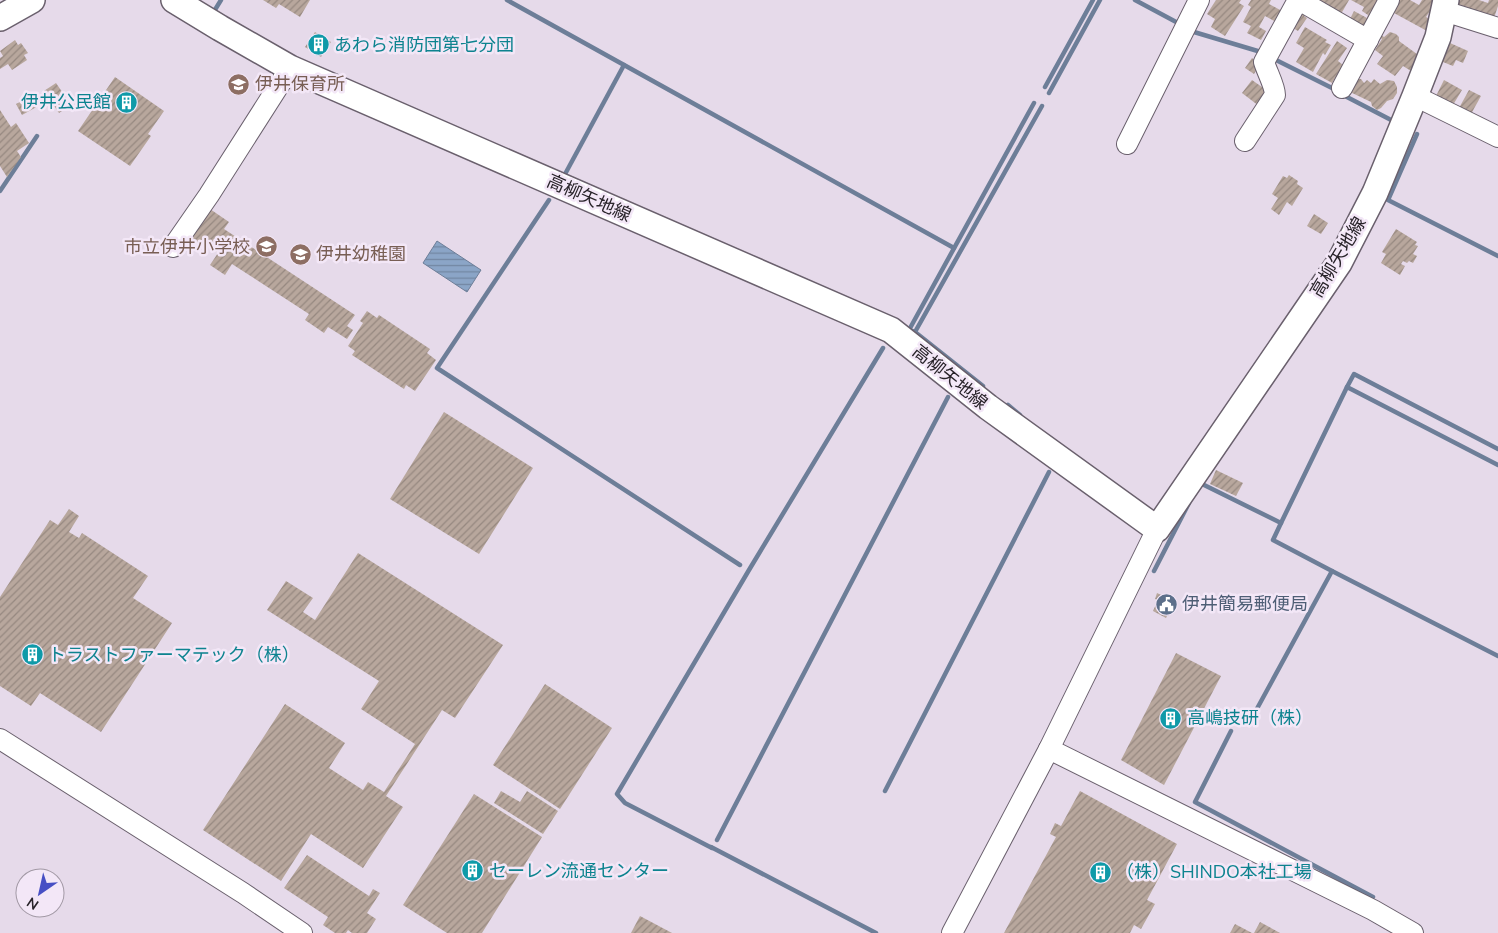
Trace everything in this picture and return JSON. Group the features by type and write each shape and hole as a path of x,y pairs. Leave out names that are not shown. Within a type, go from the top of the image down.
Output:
{"main road":[{"path":"0,18 32,0"},
{"name":"高柳矢地線","path":"174,0 290,68 891,330 988,408 1157,529 1338,263 1375,193 1438,37 1445,6"}],"street":[{"path":"1128,144 1199,0"},
{"path":"1245,141 1275,95 1275,89 1268,77 1264,62 1298,0 1368,40"},
{"path":"1342,88 1389,0"},
{"path":"1445,6 1498,28"},
{"path":"173,247 206,200 290,68"},
{"path":"1415,96 1498,138"},
{"path":"952,933 1049,749 1157,529"},
{"path":"0,739 243,893 302,933"},
{"path":"1049,749 1373,910 1413,933"}],"water":[{"path":"437,241 481,270 467,292 423,263"}],"building":[{"path":"263,0 310,0 300,17 279,4 276,8"},
{"path":"1216,0 1241,0 1239,3 1244,6 1225,36 1211,27 1215,19 1207,14"},
{"path":"1251,0 1271,0 1269,4 1282,11 1276,22 1265,16 1259,27 1266,31 1261,40 1247,33 1251,26 1243,22 1251,7 1248,5"},
{"path":"1311,0 1349,0 1341,14"},
{"path":"1351,0 1382,0 1365,31 1350,19 1354,11 1367,18 1368,15 1362,11 1364,7"},
{"path":"1393,0 1410,0 1419,5 1422,0 1438,0 1434,14 1430,11 1426,17 1433,21 1427,31 1394,13 1396,9 1394,8"},
{"path":"1459,0 1479,0 1488,3 1489,0 1498,0 1493,21 1456,9"},
{"path":"1298,10 1305,14 1304,16 1307,18 1298,31 1288,25"},
{"path":"1305,27 1327,40 1325,42 1331,45 1325,55 1323,53 1313,72 1296,62 1304,48 1296,43"},
{"name":"あわら消防団第七分団","path":"315,32 331,42 321,57 305,47"},
{"path":"1377,32 1384,37 1390,32 1396,34 1399,37 1399,41 1421,57 1411,71 1403,66 1395,76 1377,64 1383,56 1375,50 1382,39 1375,34"},
{"path":"15,40 18,45 21,43 28,53 24,55 27,60 12,70 8,64 0,69 0,58 3,56 0,51"},
{"path":"1337,41 1347,48 1338,61 1343,65 1332,83 1316,74"},
{"path":"1450,43 1468,51 1463,63 1456,60 1453,66 1438,60 1441,54 1444,55"},
{"path":"1252,58 1260,64 1254,74 1245,68"},
{"path":"115,77 164,111 148,134 151,136 130,166 78,131"},
{"path":"1357,79 1361,79 1364,83 1367,80 1371,83 1374,79 1380,84 1387,80 1394,81 1397,93 1393,99 1387,101 1377,110 1372,106 1371,102 1348,91 1351,86 1356,84"},
{"path":"1252,80 1269,92 1259,106 1242,93"},
{"path":"1444,80 1462,90 1453,105 1436,96"},
{"path":"56,83 71,105 59,113 44,91"},
{"path":"1469,90 1481,96 1471,114 1459,108"},
{"path":"34,95 40,105 22,115 16,104"},
{"path":"0,110 11,127 16,123 29,143 17,151 21,157 7,177 0,166"},
{"path":"1289,175 1298,181 1297,184 1303,188 1292,206 1287,202 1279,215 1271,209 1278,198 1272,194 1283,176 1287,178"},
{"path":"210,209 229,222 224,229 355,315 347,326 353,330 347,339 328,327 324,333 305,320 309,314 232,264 225,275 210,265 218,253 203,243 201,246 190,239"},
{"path":"1314,214 1328,223 1321,234 1307,226"},
{"path":"1396,229 1417,242 1415,245 1418,246 1413,254 1417,256 1413,263 1403,261 1401,264 1405,266 1400,275 1381,263 1386,254 1382,252"},
{"path":"367,311 377,318 379,315 430,349 427,353 436,360 415,391 406,385 404,389 352,355 355,351 348,346 363,323 360,321"},
{"path":"444,412 533,468 479,554 390,499"},
{"path":"1216,470 1243,483 1236,496 1210,484"},
{"path":"69,509 79,516 69,532 79,538 82,533 148,576 133,598 172,623 101,732 40,693 31,706 0,686 0,597 50,520 58,525"},
{"path":"358,553 503,645 455,718 442,710 386,796 403,807 363,868 311,834 281,881 203,830 285,704 345,743 329,768 363,790 368,782 384,792 415,744 361,709 379,681 267,610 286,581 313,598 303,612 315,620"},
{"name":"伊井簡易郵便局","path":"1157,593 1174,601 1166,618 1153,611 1158,600 1155,599"},
{"name":"高嶋技研（株）","path":"1176,653 1221,676 1164,785 1121,760"},
{"path":"545,684 612,728 560,809 493,765"},
{"path":"501,791 520,802 527,791 558,811 543,834 494,803"},
{"name":"（株）SHINDO本社工場","path":"1080,791 1177,844 1147,900 1155,904 1141,929 1134,925 1130,933 1004,933 1056,837 1050,834 1055,823 1061,826"},
{"name":"セーレン流通センター","path":"474,794 542,837 482,933 447,933 403,905"},
{"path":"307,855 369,896 373,889 380,893 367,913 376,919 367,933 352,933 348,930 346,933 335,933 323,925 328,917 284,888"},
{"path":"640,916 672,933 631,933"},
{"path":"1260,922 1280,933 1254,933"},
{"path":"1235,924 1252,933 1230,933"}],"waterway":[{"path":"213,13 221,0"},
{"path":"507,0 954,248"},
{"path":"1045,87 1093,0"},
{"path":"1049,93 1100,0"},
{"path":"1135,0 1178,23"},
{"path":"1194,32 1261,52"},
{"path":"1272,58 1336,90"},
{"path":"564,176 624,65"},
{"path":"1345,96 1393,121"},
{"path":"983,386 915,332 909,330 1034,103"},
{"path":"915,332 1042,106"},
{"path":"1417,134 1388,200 1498,256"},
{"path":"0,191 37,136"},
{"path":"549,200 437,368 740,565"},
{"path":"712,848 625,803 617,794 883,348"},
{"path":"1347,387 1354,374 1498,449"},
{"path":"1281,523 1347,387 1498,465"},
{"path":"717,840 948,397"},
{"path":"1008,405 1020,415"},
{"path":"885,791 1049,472"},
{"path":"1198,485 1200,483 1281,523 1273,540 1332,571"},
{"path":"1154,571 1189,503"},
{"path":"1253,716 1332,571 1498,656"},
{"path":"1231,731 1195,802 1373,897"},
{"path":"711,847 876,933"}],"place":[{"name":"あわら消防団第七分団","path":"318,45"},
{"name":"伊井保育所","path":"239,84"},
{"name":"伊井公民館","path":"127,102"},
{"name":"市立伊井小学校","path":"266,247"},
{"name":"伊井幼稚園","path":"300,254"},
{"name":"伊井簡易郵便局","path":"1166,604"},
{"name":"トラストファーマテック（株）","path":"32,655"},
{"name":"高嶋技研（株）","path":"1171,718"},
{"name":"セーレン流通センター","path":"473,871"},
{"name":"（株）SHINDO本社工場","path":"1100,872"}]}
